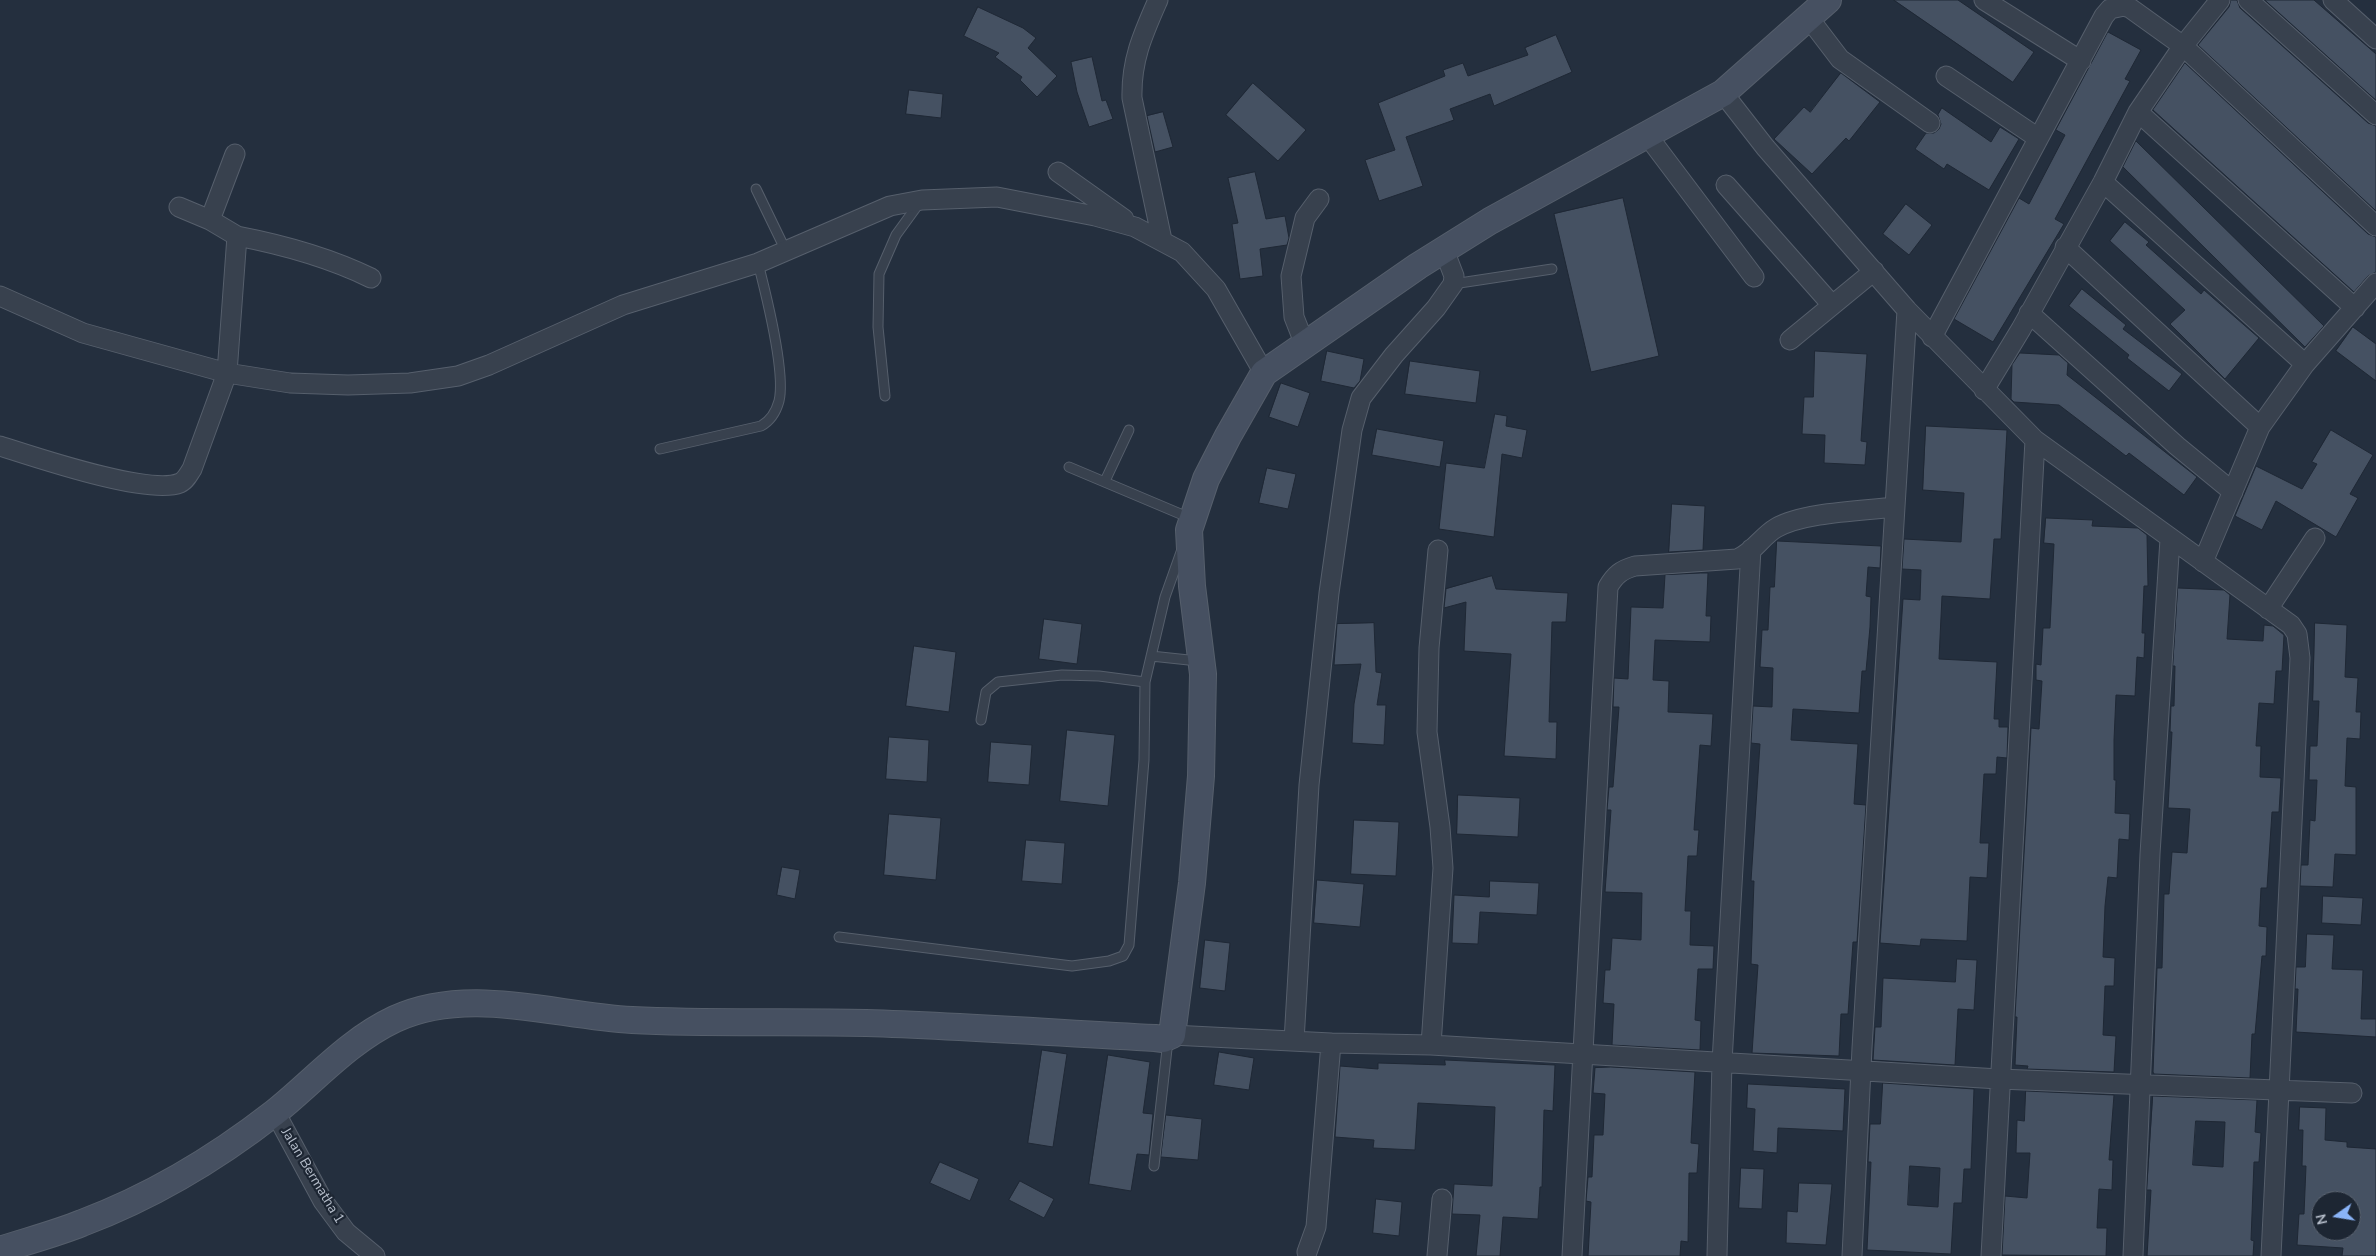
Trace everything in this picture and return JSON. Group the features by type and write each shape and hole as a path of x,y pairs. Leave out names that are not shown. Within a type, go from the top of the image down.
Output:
{"street":[{"path":"1158,0 1136,51 1132,98 1162,240"},
{"path":"1170,1036 1192,883 1204,712 1202,661 1192,586 1191,525 1206,479 1264,373 1444,250 1490,221 1723,93 1828,0"},
{"path":"1984,0 2081,61"},
{"path":"2248,0 2376,115"},
{"path":"2333,0 2376,39"},
{"path":"1984,390 2103,182 2138,112 2210,3"},
{"path":"1932,337 2104,16 2110,9 2117,6 2130,8 2183,46 2376,226"},
{"path":"1808,17 1840,59 1930,123"},
{"path":"1946,76 2038,138"},
{"path":"1723,93 1765,147 1907,310 2035,440 2290,625 2298,634 2300,658 2270,1256"},
{"path":"2138,112 2355,308"},
{"path":"1647,135 1754,277"},
{"path":"210,220 235,154"},
{"path":"1058,172 1135,227 1182,252 1216,289 1264,373"},
{"path":"2103,182 2305,364"},
{"path":"1726,185 1832,306"},
{"path":"0,296 83,333 227,373 290,383 348,385 410,383 458,376 514,356 623,305 758,263 890,206 922,200 996,197 1095,216 1135,227"},
{"path":"1305,345 1294,317 1291,276 1305,218 1319,199"},
{"path":"178,208 210,220 237,236 279,244 340,264 370,278"},
{"path":"0,446 76,470 154,487 181,483 192,469 227,373 237,236"},
{"path":"2065,246 2260,427"},
{"path":"1294,1041 1309,785 1329,593 1352,430 1361,398 1394,355 1436,308 1454,284 1454,276 1444,250"},
{"path":"1790,340 1874,271"},
{"path":"2204,562 2260,427 2305,364 2376,283"},
{"path":"1852,1256 1861,1069 1907,310"},
{"path":"2029,314 2177,446 2232,492"},
{"path":"1991,1256 1999,1079 2035,440"},
{"path":"1572,1256 1608,588 1614,577 1622,569 1634,566 1738,560 1778,527 1802,519 1895,507"},
{"path":"2268,609 2315,538"},
{"path":"2133,1256 2150,854 2170,539"},
{"path":"1718,1256 1722,1062 1751,549"},
{"path":"1431,1045 1443,868 1440,827 1427,732 1429,648 1438,550"},
{"path":"0,1250 80,1224 131,1203 206,1162 275,1112 322,1070 359,1041 395,1019 439,1006 468,1003 631,1020 868,1023 1331,1044 1431,1045 1861,1069 1999,1079 2352,1093"},
{"path":"1306,1252 1316,1227 1331,1044"},
{"name":"Jalan Bermatha 1","path":"275,1112 323,1201 346,1232 375,1256"},
{"path":"1438,1256 1442,1199"}],"lane":[{"path":"756,189 786,251"},
{"path":"885,396 878,327 879,274 896,235 922,200"},
{"path":"660,449 761,426 769,421 774,412 779,402 780,387 774,338 758,263"},
{"path":"1454,284 1552,269"},
{"path":"1105,481 1128,430"},
{"path":"839,937 1072,966 1109,961 1123,956 1129,945 1144,760 1145,682 1165,597 1191,525 1105,481 1070,467"},
{"path":"1151,656 1202,661"},
{"path":"981,720 986,692 998,682 1062,675 1099,676 1145,682"},
{"path":"1154,1166 1170,1036"}],"building":[{"path":"1894,0 1958,0 2034,52 2013,82"},
{"path":"2231,0 2237,0 2240,8 2368,123 2376,126 2376,211 2198,45 2229,7"},
{"path":"2265,0 2314,0 2376,54 2376,100"},
{"path":"978,7 1023,28 1036,38 1028,48 1057,76 1037,97 1020,80 1022,77 995,57 999,53 964,36"},
{"path":"2108,32 2141,50 2125,79 2130,81 2055,219 2064,224 1993,342 1954,319 2019,198 2029,204 2065,135 2056,130"},
{"path":"1556,35 1572,72 1494,106 1490,94 1450,109 1454,120 1406,137 1423,186 1379,201 1365,160 1395,150 1378,103 1445,76 1443,70 1463,63 1468,76 1528,55 1525,48"},
{"path":"1092,57 1102,101 1106,100 1113,119 1089,127 1077,92 1071,62"},
{"path":"2185,63 2368,234 2376,237 2376,272 2368,276 2354,292 2153,110"},
{"path":"1841,73 1880,102 1849,141 1846,138 1812,174 1774,139 1804,107 1810,112"},
{"path":"1253,83 1306,130 1278,161 1226,115"},
{"path":"909,90 943,94 941,118 906,114"},
{"path":"1942,108 1991,142 2000,127 2019,139 1989,190 1947,164 1944,169 1915,149 1926,133 1934,133 1939,129 1941,124 1938,115"},
{"path":"1163,112 1173,147 1155,152 1147,116"},
{"path":"2136,141 2324,326 2305,347 2123,167"},
{"path":"1255,172 1266,219 1285,216 1289,238 1287,245 1260,249 1263,276 1240,279 1232,224 1238,223 1228,178"},
{"path":"1623,198 1659,356 1591,372 1554,214"},
{"path":"1906,204 1932,225 1909,255 1883,234"},
{"path":"2125,222 2149,242 2146,245 2201,294 2204,290 2259,338 2225,379 2170,324 2185,310 2110,241"},
{"path":"2082,289 2126,325 2123,329 2182,374 2169,391 2127,358 2129,355 2069,306"},
{"path":"2353,327 2376,344 2376,381 2336,351"},
{"path":"1327,351 1364,359 1360,381 1354,388 1321,381"},
{"path":"1815,351 1867,354 1861,441 1867,442 1865,465 1824,463 1825,435 1802,434 1804,397 1813,397"},
{"path":"2020,353 2059,355 2068,363 2067,375 2197,477 2184,495 2129,453 2126,456 2059,405 2014,402 2011,399 2012,365"},
{"path":"1410,361 1480,371 1476,403 1405,394"},
{"path":"1281,383 1310,393 1298,427 1269,417"},
{"path":"1495,414 1507,416 1506,426 1527,430 1522,458 1502,454 1494,537 1439,529 1446,463 1484,468"},
{"path":"1926,426 2007,430 2001,539 1994,539 1990,599 1942,596 1939,659 1997,662 1994,719 1999,719 1999,727 2008,727 2007,758 1997,757 1996,774 1984,774 1980,843 1989,843 1987,878 1970,877 1967,941 1921,939 1920,946 1880,943 1903,599 1920,600 1921,570 1902,569 1904,539 1961,542 1964,493 1923,490"},
{"path":"1377,429 1444,441 1440,467 1372,455"},
{"path":"2331,430 2373,455 2350,494 2358,498 2336,537 2276,501 2262,530 2235,516 2256,466 2302,489 2317,464 2312,462"},
{"path":"1267,468 1296,474 1288,509 1259,503"},
{"path":"1672,504 1705,506 1703,550 1669,552"},
{"path":"2046,518 2093,520 2092,526 2138,528 2147,535 2148,586 2144,586 2142,633 2145,633 2144,658 2137,657 2135,696 2116,695 2114,740 2115,813 2130,814 2129,840 2119,839 2117,878 2108,877 2105,906 2103,957 2115,958 2114,986 2105,986 2103,1035 2116,1036 2114,1072 2027,1069 2028,1066 2015,1065 2017,1017 2015,1017 2031,728 2039,729 2042,681 2036,680 2036,664 2041,665 2043,628 2050,628 2054,544 2044,543"},
{"path":"1777,541 1881,546 1880,568 1868,567 1866,596 1871,597 1870,627 1866,671 1862,671 1859,713 1793,709 1791,740 1858,744 1854,804 1866,805 1857,942 1853,942 1848,1014 1841,1014 1839,1056 1752,1053 1758,965 1751,964 1754,881 1751,881 1760,744 1751,743 1753,706 1772,707 1773,668 1760,667 1762,630 1768,630 1770,587 1774,587"},
{"path":"1708,573 1706,616 1711,616 1710,642 1655,640 1653,680 1669,681 1668,712 1713,714 1711,746 1700,745 1694,830 1699,830 1697,856 1688,856 1685,911 1691,911 1690,945 1714,946 1713,969 1698,969 1695,1020 1701,1021 1700,1050 1612,1045 1614,1004 1603,1003 1605,970 1610,970 1612,938 1641,940 1642,893 1605,892 1611,810 1607,810 1609,787 1613,787 1619,707 1613,707 1614,678 1628,679 1631,607 1663,608 1665,575"},
{"path":"1492,576 1496,589 1568,593 1566,622 1552,622 1549,722 1557,722 1556,759 1504,756 1511,654 1464,651 1466,602 1444,608 1446,589"},
{"path":"2178,588 2224,590 2230,595 2227,639 2263,641 2264,625 2273,626 2284,635 2282,671 2276,671 2274,704 2259,703 2256,746 2261,746 2260,777 2281,778 2279,812 2272,812 2267,888 2261,888 2259,926 2267,927 2266,956 2262,956 2255,1034 2252,1034 2250,1078 2154,1074 2153,1072 2157,968 2162,968 2164,894 2169,894 2172,852 2187,853 2190,809 2168,808 2172,732 2170,732 2171,706 2174,706 2175,666 2173,666"},
{"path":"1044,619 1082,624 1077,664 1039,659"},
{"path":"1374,623 1376,672 1382,673 1377,705 1386,705 1384,745 1352,743 1354,704 1361,664 1334,665 1337,624"},
{"path":"2315,623 2347,625 2345,677 2358,678 2356,712 2361,712 2360,739 2347,738 2345,786 2356,787 2356,855 2335,854 2333,887 2300,886 2301,865 2308,865 2310,820 2315,821 2317,780 2309,780 2310,746 2317,746 2319,701 2313,701"},
{"path":"914,646 956,652 949,712 906,706"},
{"path":"1067,730 1115,735 1108,806 1060,801"},
{"path":"889,737 929,740 927,782 886,779"},
{"path":"991,742 1032,745 1029,785 988,782"},
{"path":"1458,795 1520,798 1518,837 1457,834"},
{"path":"889,814 941,818 936,880 884,875"},
{"path":"1354,820 1399,822 1396,876 1351,874"},
{"path":"1026,840 1065,843 1062,884 1022,881"},
{"path":"782,867 800,870 795,899 777,895"},
{"path":"1317,880 1364,884 1360,927 1314,923"},
{"path":"1490,881 1539,883 1537,915 1480,912 1478,944 1452,943 1454,895 1489,897"},
{"path":"2323,896 2363,898 2361,925 2322,923"},
{"path":"2307,934 2334,935 2332,969 2363,970 2361,1019 2376,1019 2376,1037 2296,1032 2298,989 2295,989 2296,967 2305,967"},
{"path":"1205,940 1230,943 1225,991 1200,988"},
{"path":"1957,959 1977,960 1974,1010 1958,1009 1955,1065 1873,1060 1875,1027 1881,1027 1883,978 1955,982"},
{"path":"1042,1050 1067,1054 1053,1147 1028,1143"},
{"path":"1219,1052 1254,1058 1249,1090 1214,1085"},
{"path":"1108,1055 1150,1062 1143,1113 1153,1114 1149,1155 1137,1154 1131,1191 1089,1184"},
{"path":"1445,1060 1555,1065 1553,1111 1544,1110 1542,1187 1540,1187 1538,1219 1503,1217 1500,1256 1476,1256 1480,1215 1452,1214 1454,1184 1492,1186 1495,1107 1418,1103 1415,1150 1373,1148 1374,1140 1335,1137 1340,1066 1378,1069 1378,1063 1445,1065"},
{"path":"1611,1067 1695,1072 1691,1143 1699,1144 1697,1173 1689,1173 1688,1242 1681,1241 1680,1256 1588,1256 1591,1202 1586,1201 1588,1177 1592,1177 1594,1135 1603,1135 1605,1094 1593,1093 1595,1068"},
{"path":"1883,1083 1974,1089 1971,1169 1964,1169 1962,1203 1954,1203 1951,1254 1867,1250 1871,1162 1868,1162 1870,1124 1880,1124","holes":["1910,1166 1940,1168 1938,1207 1908,1205"]},
{"path":"1748,1084 1845,1089 1843,1131 1778,1128 1777,1153 1753,1151 1755,1109 1747,1108"},
{"path":"2026,1091 2114,1095 2109,1160 2113,1160 2112,1190 2099,1189 2097,1228 2107,1228 2106,1256 2002,1255 2005,1196 2027,1198 2030,1153 2016,1153 2017,1120 2024,1121"},
{"path":"2153,1096 2257,1100 2255,1132 2261,1133 2259,1162 2254,1162 2251,1240 2254,1241 2253,1256 2147,1256 2151,1190 2147,1190","holes":["2196,1121 2225,1122 2223,1167 2193,1165"]},
{"path":"2300,1107 2326,1108 2325,1140 2347,1142 2347,1147 2376,1149 2376,1256 2342,1256 2343,1248 2297,1245 2299,1214 2304,1214 2306,1166 2302,1166 2303,1130 2299,1130"},
{"path":"1166,1115 1202,1119 1198,1160 1161,1157"},
{"path":"940,1162 979,1179 970,1201 930,1183"},
{"path":"1741,1168 1764,1169 1762,1209 1739,1208"},
{"path":"1020,1181 1054,1199 1044,1218 1009,1200"},
{"path":"1799,1183 1832,1184 1826,1245 1786,1243 1787,1211 1797,1212"},
{"path":"1376,1199 1402,1202 1399,1236 1373,1233"}]}
